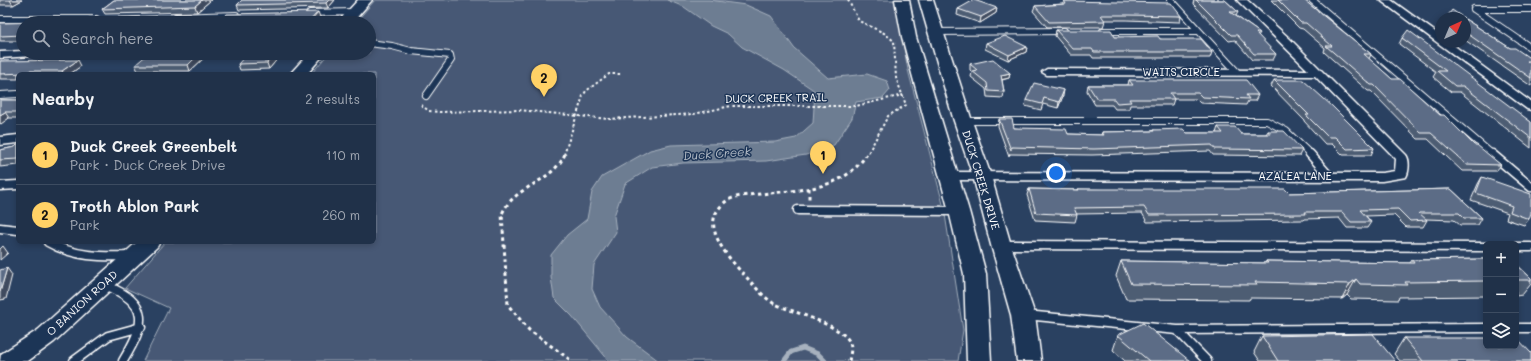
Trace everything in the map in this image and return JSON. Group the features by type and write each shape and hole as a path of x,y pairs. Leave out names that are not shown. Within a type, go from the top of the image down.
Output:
{"main road":[{"path":"350,16 365,0"},
{"path":"902,0 909,37 959,211 975,274 979,361"},
{"name":"DUCK CREEK DRIVE","path":"926,0 963,121 982,176 1001,245 1023,315 1028,361"},
{"path":"300,72 311,60"},
{"name":"O BANION ROAD","path":"10,361 46,336 142,249"}],"street":[{"name":"AZALEA LANE","path":"948,176 1382,177 1401,174 1402,158 1316,73 1285,40 1242,0"},
{"path":"1386,0 1435,37"},
{"path":"1450,48 1531,107"},
{"path":"0,55 16,54"},
{"name":"WAITS CIRCLE","path":"1047,72 1316,73"},
{"path":"0,141 16,139"}],"lane":[{"path":"1171,0 1236,72"},
{"path":"1312,0 1531,187"},
{"path":"1531,9 1474,9 1531,48"},
{"path":"307,13 354,12"},
{"path":"208,16 244,15"},
{"path":"0,19 16,19"},
{"path":"935,32 1072,31"},
{"path":"1096,31 1199,31"},
{"path":"376,44 411,51 450,55 451,60 426,96"},
{"path":"0,95 16,94"},
{"path":"963,121 1267,121 1279,125 1289,132 1329,176"},
{"path":"0,186 16,185"},
{"path":"798,210 959,211"},
{"path":"0,228 16,230"},
{"path":"53,244 70,251 103,257 142,249"},
{"path":"1001,245 1483,247"},
{"path":"1519,247 1531,247"},
{"path":"102,285 118,290 131,299 141,313 141,327 123,361"},
{"path":"1023,315 1177,330 1483,328"},
{"path":"74,361 108,336 141,327"},
{"path":"1519,328 1531,328"},
{"path":"1177,330 1207,361"}],"path":[{"path":"848,0 859,21 884,33 894,41 896,78 906,105 894,111 887,118 874,144 859,164 842,178 830,183 809,188 739,197 728,201 718,209 714,219 714,232 725,251 758,291 771,301 781,306 838,330 848,339 852,350 850,360"},
{"path":"572,361 526,329 508,305 502,214 506,204 548,176 560,165 576,115 586,91 609,74 621,74"},
{"name":"DUCK CREEK TRAIL","path":"426,96 421,106 429,111 519,110 609,119 694,114 731,106 856,106 903,95"}],"shaded area":[{"path":"375,0 895,0 908,70 944,208 963,330 958,361 143,361 169,308 125,288 163,244 376,244 376,72 313,72 323,60 376,60 376,16 361,16"}],"water":[{"name":"Duck Creek","path":"667,0 709,0 746,5 771,16 794,48 828,78 867,74 887,81 890,90 883,98 856,102 852,118 834,145 806,155 766,161 683,163 652,167 625,184 614,216 616,232 594,265 592,289 600,307 627,337 659,361 609,361 572,316 554,298 551,277 551,255 567,235 587,219 592,192 602,177 650,150 671,145 775,142 796,138 813,123 815,91 784,70 742,47 728,34 711,26 684,7"}],"building":[{"path":"114,0 202,0 195,6 102,9"},
{"path":"242,0 329,0 326,3 237,5"},
{"path":"974,0 997,8 981,17 958,9"},
{"path":"1196,0 1225,0 1238,12 1230,12 1260,33 1256,33 1276,54 1254,54 1237,35 1231,35"},
{"path":"1278,0 1304,0 1371,54 1364,54 1392,79 1400,79 1440,115 1444,115 1474,145 1477,145 1501,165 1466,164 1431,133 1421,133 1374,85 1371,85 1326,46 1332,46 1306,23 1301,23"},
{"path":"1064,1 1171,3 1181,16 1101,15 1105,21 1049,22 1035,6 1066,4"},
{"path":"318,12 314,16 225,16 227,14"},
{"path":"184,15 183,16 152,16"},
{"path":"0,23 16,23 16,35 0,36"},
{"path":"1471,23 1510,48 1515,48 1531,59 1531,61 1527,61 1531,64 1531,78 1471,36"},
{"path":"1056,30 1111,30 1115,37 1158,36 1160,39 1201,39 1212,52 1094,52 1092,49 1073,49"},
{"path":"1408,30 1531,122 1531,138 1463,86 1455,86 1437,71 1446,71 1402,38"},
{"path":"1005,36 1027,47 1009,55 986,43"},
{"path":"993,59 1010,73 1001,75 1004,92 988,91 987,83 972,71 977,70 970,64"},
{"path":"78,60 62,71 29,71 0,74 0,61"},
{"path":"141,60 193,60 188,65 135,65"},
{"path":"242,60 270,60 267,63 238,64"},
{"path":"1129,80 1246,80 1258,95 1246,95 1249,99 1202,97 1198,93 1170,93 1174,99 1129,99 1131,102 1117,103 1114,99 1097,99 1088,85 1133,85"},
{"path":"1274,80 1303,80 1332,106 1374,148 1347,149 1335,137 1328,137 1306,115 1309,115"},
{"path":"1034,83 1064,90 1059,102 1044,98 1042,104 1026,100"},
{"path":"0,100 16,100 16,112 5,112 0,115"},
{"path":"999,119 1012,119 1014,128 1066,129 1068,134 1104,135 1102,132 1183,129 1187,133 1223,133 1218,127 1235,127 1241,134 1270,134 1268,131 1284,131 1302,150 1215,149 1212,145 1094,149 1011,147 1011,150"},
{"path":"16,146 16,159 0,160 0,150"},
{"path":"1482,177 1531,194 1531,213 1529,219 1510,212 1512,206 1476,193"},
{"path":"1029,189 1285,189 1289,193 1451,189 1482,218 1464,218 1459,213 1419,213 1427,220 1410,221 1398,209 1360,210 1371,222 1351,222 1342,212 1305,212 1306,214 1149,215 1144,207 1074,208 1077,215 1036,213"},
{"path":"1483,259 1483,281 1405,282 1407,285 1360,284 1356,279 1350,284 1255,282 1257,285 1131,284 1121,261 1414,263 1412,260"},
{"path":"1519,267 1531,278 1531,280 1519,280"},
{"path":"7,268 0,292 0,270"},
{"path":"1143,323 1190,361 1149,361 1118,335"},
{"path":"1373,334 1395,361 1278,361 1262,336"},
{"path":"1404,338 1483,338 1483,349 1519,349 1519,340 1531,353 1531,361 1423,361"}],"waterway":[{"path":"784,361 791,352 803,348 818,354 825,361"}],"place":[{"name":"Troth Ablon Park","path":"544,97"},
{"name":"Duck Creek Greenbelt","path":"823,174"}]}
